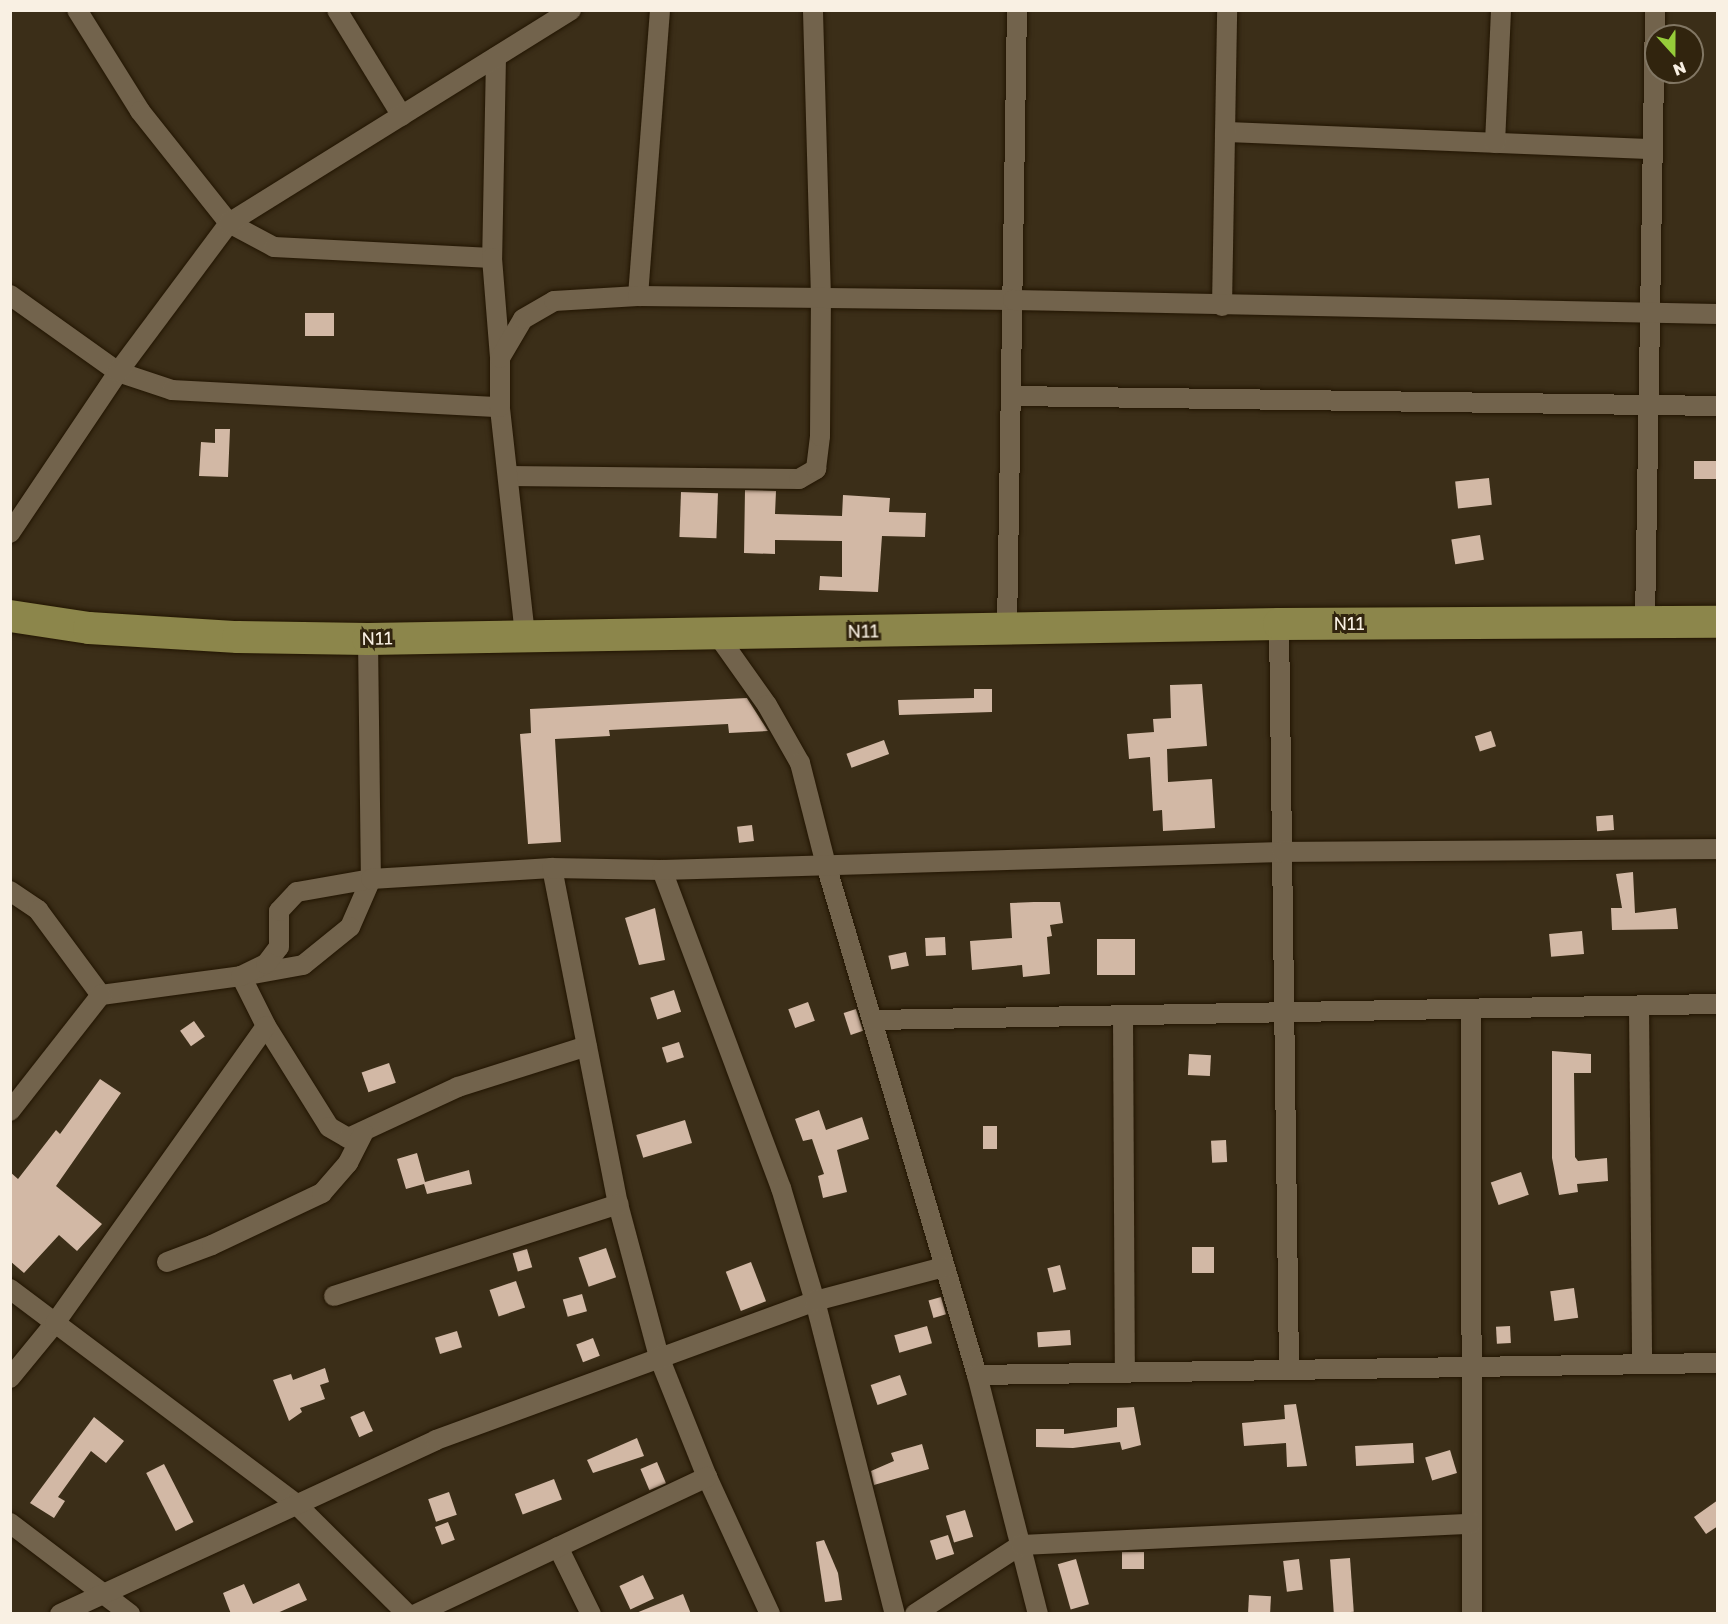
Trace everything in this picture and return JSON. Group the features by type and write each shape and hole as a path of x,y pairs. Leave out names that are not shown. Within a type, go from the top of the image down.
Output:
{"main road":[{"name":"N11","path":"10,616 89,628 238,637 368,639 1279,624 1718,622"}],"street":[{"path":"76,10 140,111 229,224 274,247 492,258"},
{"path":"337,10 402,116"},
{"path":"10,532 118,372 229,224 571,10"},
{"path":"639,296 660,10"},
{"path":"508,476 799,479 816,469 820,436 821,298 813,10"},
{"path":"1007,630 1017,10"},
{"path":"1222,306 1227,10"},
{"path":"1495,143 1501,10"},
{"path":"1645,622 1646,405 1655,10"},
{"path":"496,57 492,258 500,358 500,407 525,635"},
{"path":"1225,132 1651,149"},
{"path":"10,295 118,372 172,390 500,407"},
{"path":"500,358 523,319 554,301 639,296 1013,300 1222,306 1718,314"},
{"path":"1012,396 1718,406"},
{"path":"1279,624 1289,1370"},
{"path":"716,633 767,705 800,763 826,865 875,1020 944,1267 977,1375 1038,1614"},
{"path":"10,1111 101,995 303,965 350,927 371,879 368,639"},
{"path":"241,976 266,964 279,947 279,911 297,892 371,879 552,868 662,870 1282,852 1718,849"},
{"path":"552,868 618,1204 659,1357 707,1478 770,1614"},
{"path":"662,870 781,1188 815,1301 895,1614"},
{"path":"10,891 19,893 38,910 101,995"},
{"path":"241,976 266,1026 329,1127 348,1138 458,1087 587,1046"},
{"path":"875,1020 1718,1005"},
{"path":"1639,1006 1642,1364"},
{"path":"1471,1010 1472,1614"},
{"path":"1122,1015 1125,1372"},
{"path":"10,1378 54,1323 266,1026"},
{"path":"167,1262 322,1193 348,1163 363,1133"},
{"path":"334,1296 618,1204"},
{"path":"60,1614 295,1503 436,1440 815,1301 944,1267"},
{"path":"10,1289 295,1503 407,1614"},
{"path":"977,1375 1718,1363"},
{"path":"416,1614 707,1478"},
{"path":"10,1523 130,1614"},
{"path":"915,1614 1021,1545 1472,1524"},
{"path":"558,1547 591,1614"}],"building":[{"path":"305,313 334,313 334,336 305,336"},
{"path":"215,429 230,429 228,477 199,476 201,442 215,443"},
{"path":"1694,461 1718,461 1718,479 1694,479"},
{"path":"1489,478 1492,505 1458,508 1455,482"},
{"path":"745,490 776,491 775,514 842,516 843,495 890,498 889,512 926,513 925,537 882,536 878,592 819,590 820,576 842,577 842,541 775,540 775,554 744,553"},
{"path":"681,492 718,493 716,538 679,537"},
{"path":"1480,535 1484,560 1455,564 1451,540"},
{"path":"1202,684 1207,746 1167,749 1168,782 1212,779 1215,828 1163,831 1162,810 1153,811 1150,757 1129,759 1127,734 1154,732 1153,719 1171,718 1170,685"},
{"path":"974,689 992,689 992,712 899,715 898,700 974,698"},
{"path":"747,698 768,731 729,733 728,724 609,730 610,736 555,739 561,842 528,844 520,734 531,733 530,709"},
{"path":"1491,731 1496,746 1480,751 1475,736"},
{"path":"884,740 889,754 852,768 846,754"},
{"path":"1613,815 1614,830 1597,831 1596,816"},
{"path":"752,825 754,841 739,843 737,827"},
{"path":"1633,872 1635,913 1676,908 1678,929 1612,930 1611,908 1622,908 1616,874"},
{"path":"1060,902 1063,923 1050,925 1052,936 1047,937 1050,974 1023,977 1022,965 972,970 970,941 1012,938 1010,903"},
{"path":"655,908 665,960 639,965 625,918"},
{"path":"1582,931 1584,954 1551,957 1549,934"},
{"path":"945,937 946,955 926,956 925,938"},
{"path":"1097,939 1135,939 1135,975 1097,975"},
{"path":"906,952 909,966 891,969 888,956"},
{"path":"674,990 681,1012 657,1020 650,998"},
{"path":"808,1002 815,1021 795,1028 788,1009"},
{"path":"856,1009 863,1031 851,1035 844,1013"},
{"path":"194,1021 205,1037 191,1046 180,1031"},
{"path":"679,1042 684,1057 667,1063 662,1048"},
{"path":"1552,1051 1591,1054 1591,1073 1574,1073 1575,1157 1578,1161 1607,1158 1608,1181 1577,1184 1578,1192 1559,1195 1552,1158"},
{"path":"1189,1054 1211,1055 1210,1076 1188,1075"},
{"path":"389,1063 396,1083 368,1092 362,1072"},
{"path":"100,1079 121,1093 56,1186 102,1224 77,1251 59,1235 24,1273 10,1261 10,1172 18,1179 56,1130 60,1134"},
{"path":"819,1110 826,1130 862,1117 869,1139 837,1150 847,1192 823,1198 818,1176 824,1174 812,1139 803,1141 795,1119"},
{"path":"685,1120 692,1143 643,1158 636,1135"},
{"path":"983,1126 997,1126 997,1149 983,1149"},
{"path":"1226,1140 1227,1162 1212,1163 1211,1141"},
{"path":"417,1153 425,1182 469,1170 472,1184 427,1194 424,1184 406,1189 397,1159"},
{"path":"1521,1172 1529,1195 1499,1205 1491,1182"},
{"path":"1192,1247 1214,1247 1214,1273 1192,1273"},
{"path":"606,1248 616,1277 589,1287 579,1257"},
{"path":"527,1249 532,1267 518,1271 513,1253"},
{"path":"751,1262 766,1301 741,1311 726,1272"},
{"path":"1060,1265 1066,1289 1053,1292 1047,1268"},
{"path":"516,1281 525,1307 499,1317 490,1290"},
{"path":"1574,1288 1578,1318 1554,1321 1550,1291"},
{"path":"582,1294 587,1311 568,1317 563,1300"},
{"path":"941,1297 946,1314 933,1318 929,1301"},
{"path":"927,1326 932,1343 899,1353 894,1335"},
{"path":"1510,1326 1511,1343 1497,1344 1496,1327"},
{"path":"1070,1330 1071,1345 1038,1347 1037,1332"},
{"path":"457,1331 462,1347 440,1354 435,1338"},
{"path":"593,1338 600,1356 583,1362 576,1344"},
{"path":"325,1368 329,1382 320,1385 325,1399 300,1408 302,1412 289,1421 273,1380 291,1374 293,1380"},
{"path":"900,1375 907,1395 878,1405 871,1385"},
{"path":"1296,1404 1307,1466 1287,1467 1286,1443 1244,1446 1242,1423 1285,1419 1284,1405"},
{"path":"1134,1407 1141,1445 1122,1450 1120,1442 1073,1448 1036,1447 1036,1429 1064,1429 1064,1434 1117,1427 1117,1408"},
{"path":"364,1411 373,1431 359,1437 350,1417"},
{"path":"94,1417 124,1441 106,1463 91,1451 58,1497 65,1501 54,1518 30,1503"},
{"path":"637,1438 644,1456 593,1473 587,1460"},
{"path":"1413,1443 1414,1463 1356,1466 1355,1446"},
{"path":"922,1444 929,1469 874,1485 871,1471 894,1461 891,1453"},
{"path":"1450,1450 1457,1473 1432,1481 1425,1458"},
{"path":"657,1462 666,1483 649,1490 640,1469"},
{"path":"164,1464 194,1522 176,1531 146,1473"},
{"path":"554,1479 562,1500 523,1515 515,1494"},
{"path":"449,1492 457,1515 436,1522 428,1499"},
{"path":"1718,1500 1718,1526 1706,1534 1694,1517"},
{"path":"965,1510 973,1537 954,1543 946,1516"},
{"path":"448,1522 455,1540 442,1545 435,1527"},
{"path":"948,1535 954,1554 936,1560 930,1541"},
{"path":"824,1540 838,1573 842,1600 825,1602 816,1542"},
{"path":"1122,1552 1144,1552 1144,1569 1122,1569"},
{"path":"1350,1558 1354,1612 1334,1613 1330,1559"},
{"path":"1076,1559 1089,1604 1071,1609 1058,1564"},
{"path":"1299,1559 1303,1590 1287,1592 1283,1561"},
{"path":"643,1575 654,1599 630,1610 619,1586"},
{"path":"299,1583 307,1600 275,1614 231,1614 223,1593 244,1584 253,1604"},
{"path":"683,1594 691,1614 636,1614 636,1613"},
{"path":"1249,1595 1271,1596 1270,1614 1248,1614"}]}
